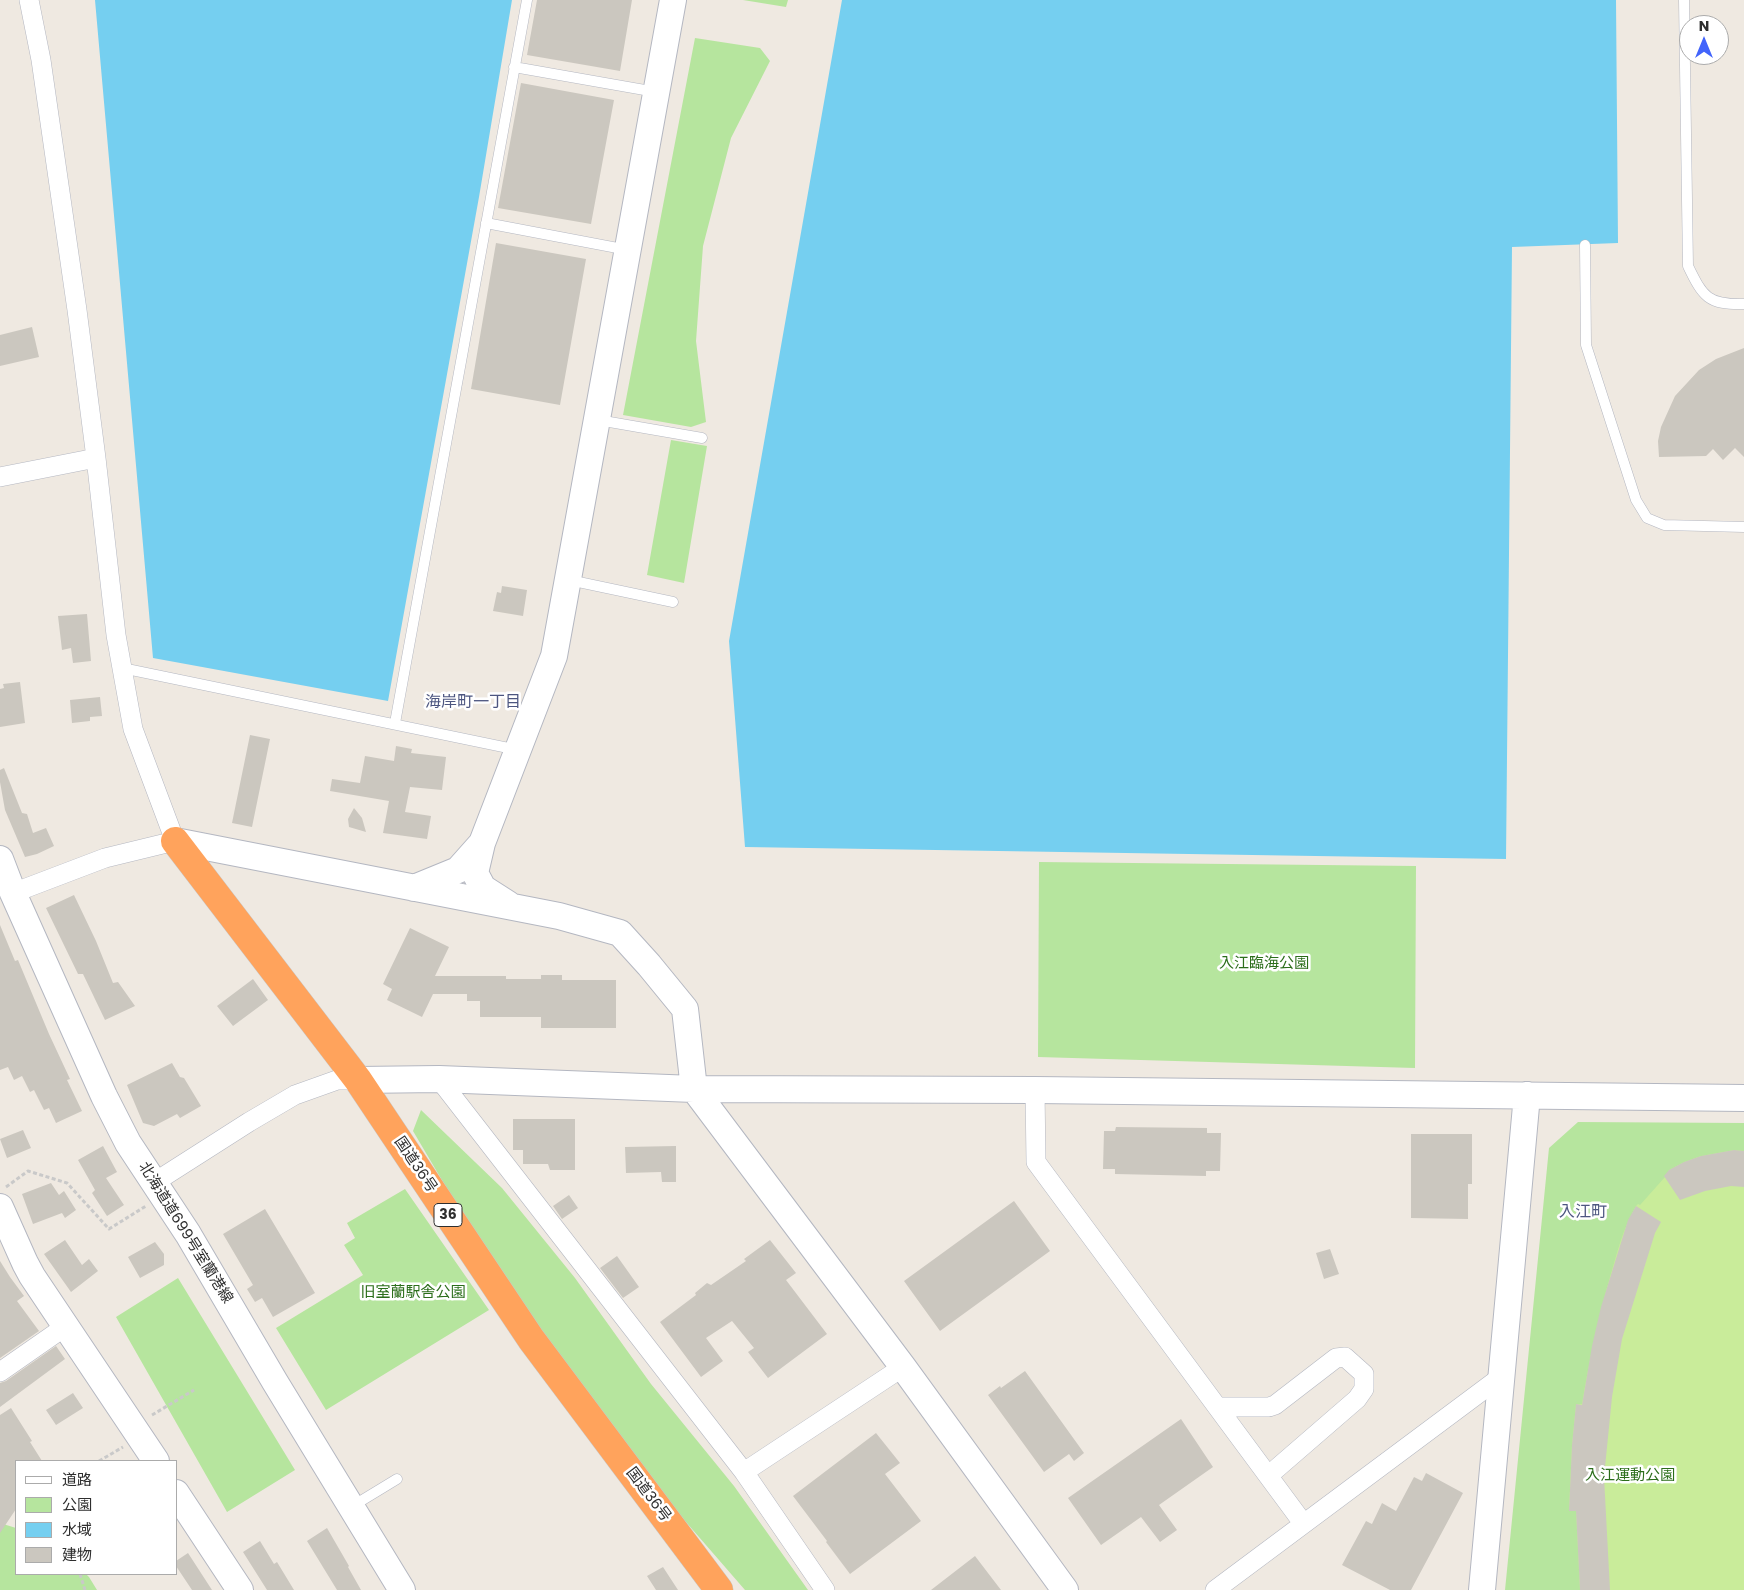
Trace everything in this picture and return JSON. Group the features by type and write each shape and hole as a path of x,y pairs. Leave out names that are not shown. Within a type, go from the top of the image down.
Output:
{"highway":[{"name":"国道36号","path":"175,841 358,1080 531,1340 719,1590"}],"street":[{"path":"29,0 41,60 78,320 116,635 133,729 175,841"},
{"path":"514,908 483,888 475,873 482,843 554,656 673,0"},
{"path":"0,477 96,458"},
{"path":"8,890 105,858 175,841 559,916 620,934 649,965 685,1009 694,1089 903,1367 1066,1590"},
{"path":"414,888 458,870 482,843"},
{"name":"北海道道699号室蘭港線","path":"0,859 8,890 104,1096 128,1143 159,1189 402,1590"},
{"path":"439,1079 744,1472 825,1590"},
{"path":"159,1189 248,1122 295,1095 336,1080 439,1079 694,1089 1035,1090 1744,1098"},
{"path":"1035,1090 1036,1162 1303,1523"},
{"path":"1482,1590 1527,1095"},
{"path":"0,1207 7,1241 25,1263 155,1460"},
{"path":"0,1372 66,1326"},
{"path":"1217,1407 1269,1407 1275,1405 1336,1358 1345,1357 1364,1374 1364,1389 1357,1399 1268,1476"},
{"path":"744,1472 903,1367"},
{"path":"1215,1590 1502,1376"},
{"path":"178,1496 240,1590"}],"lane":[{"path":"395,723 527,0"},
{"path":"1684,0 1688,266 1695,281 1708,299 1729,304 1744,304"},
{"path":"514,67 657,92"},
{"path":"486,223 628,250"},
{"path":"1585,245 1586,345 1636,500 1647,518 1664,526 1744,527"},
{"path":"597,420 702,438"},
{"path":"568,580 673,602"},
{"path":"122,668 518,750"},
{"path":"351,1507 397,1478"}],"path":[{"path":"0,1189 10,1185 28,1171 67,1183 109,1229 159,1189"},
{"path":"152,1415 194,1390"},
{"path":"101,1460 123,1446"},
{"path":"80,1575 84,1590"}],"green space":[{"path":"743,0 788,0 786,7"},
{"path":"695,38 760,48 770,61 731,138 703,246 696,341 706,422 691,427 623,415"},
{"path":"671,440 707,446 684,583 647,575"},
{"name":"入江臨海公園","path":"1039,862 1416,866 1415,1068 1038,1057"},
{"path":"421,1110 502,1188 575,1278 651,1384 734,1486 808,1590 745,1590 679,1514 583,1392 489,1260 413,1131"},
{"name":"入江運動公園","path":"1578,1122 1744,1123 1744,1590 1505,1590 1549,1148"},
{"name":"入江運動公園","path":"1734,1150 1744,1151 1744,1590 1580,1590 1576,1511 1569,1511 1576,1404 1582,1404 1598,1324 1627,1223 1636,1206 1640,1205 1669,1170 1701,1156"},
{"name":"旧室蘭駅舎公園","path":"405,1189 489,1310 326,1410 276,1328 363,1275 344,1245 355,1238 347,1223"},
{"path":"178,1278 295,1470 227,1512 116,1317"},
{"path":"0,1523 15,1528 15,1575 87,1575 97,1590 0,1590"}],"water":[{"path":"95,0 512,0 479,197 388,701 153,658"},
{"path":"842,0 1616,0 1618,243 1512,247 1506,859 745,847 729,641"}],"building":[{"path":"537,0 632,0 620,71 527,55"},
{"path":"521,83 614,100 591,224 498,208"},
{"path":"496,243 586,259 560,405 471,389"},
{"path":"32,327 39,357 0,366 0,335"},
{"path":"1744,348 1744,457 1735,448 1723,460 1713,449 1706,456 1659,457 1658,441 1661,427 1675,396 1699,370 1716,359"},
{"path":"502,586 527,590 523,616 493,611 497,592 501,593"},
{"path":"87,614 91,661 73,663 71,648 62,650 58,616"},
{"path":"20,682 25,723 0,727 0,689 4,688 3,684"},
{"path":"100,697 102,716 90,717 90,721 72,723 70,700"},
{"path":"250,735 270,739 252,827 232,823"},
{"path":"396,746 412,749 411,753 446,757 442,790 410,787 405,812 431,816 427,839 383,833 389,801 330,791 332,779 360,783 365,756 394,761"},
{"path":"4,768 22,813 27,814 33,833 46,828 54,846 25,857 5,810 0,782 0,770"},
{"path":"354,808 362,818 366,832 349,827 348,819"},
{"path":"74,895 113,983 118,982 135,1006 105,1020 83,974 78,974 46,908"},
{"path":"0,925 15,961 18,960 70,1079 67,1080 82,1111 56,1123 49,1108 44,1110 34,1090 30,1092 22,1076 14,1080 8,1067 0,1070"},
{"path":"410,928 449,947 435,976 506,976 506,979 541,979 541,975 562,975 562,980 616,980 616,1028 541,1028 541,1017 480,1017 480,1001 467,1001 467,994 433,994 422,1017 387,1000 392,989 383,984"},
{"path":"253,979 268,1000 233,1026 217,1006"},
{"path":"172,1063 180,1077 184,1078 201,1106 180,1118 177,1114 154,1126 143,1123 127,1085"},
{"path":"513,1119 575,1119 575,1170 550,1170 548,1164 523,1164 523,1150 513,1150"},
{"path":"1116,1127 1207,1128 1207,1133 1221,1133 1220,1171 1206,1171 1206,1176 1115,1174 1115,1169 1103,1169 1104,1131 1115,1131"},
{"path":"23,1130 31,1148 7,1158 0,1139"},
{"path":"1411,1134 1472,1134 1472,1184 1468,1184 1468,1219 1411,1218"},
{"path":"103,1146 117,1172 106,1178 124,1205 107,1216 92,1193 95,1190 78,1160"},
{"path":"676,1146 676,1182 662,1182 661,1172 626,1173 625,1147"},
{"path":"1734,1150 1744,1151 1744,1187 1731,1186 1705,1191 1680,1200 1664,1176 1669,1170 1684,1162 1701,1156"},
{"path":"51,1183 59,1195 64,1191 76,1210 65,1218 62,1213 33,1224 22,1194"},
{"path":"569,1195 578,1208 562,1219 553,1206"},
{"path":"1014,1201 1050,1251 940,1331 904,1281"},
{"path":"1636,1206 1661,1222 1655,1233 1622,1339 1612,1397 1604,1477 1610,1590 1580,1590 1576,1511 1569,1511 1576,1404 1582,1405 1601,1307 1628,1220"},
{"path":"265,1209 315,1293 273,1317 262,1298 255,1302 247,1289 253,1285 223,1234"},
{"path":"65,1240 82,1265 89,1259 98,1271 71,1292 44,1254"},
{"path":"770,1240 796,1273 786,1280 827,1334 768,1378 748,1352 754,1348 732,1321 706,1338 723,1361 701,1377 660,1322 696,1295 695,1293 707,1283 711,1285 746,1261 744,1259"},
{"path":"155,1242 164,1254 164,1265 140,1278 128,1257"},
{"path":"1330,1249 1339,1274 1324,1279 1316,1253"},
{"path":"617,1256 639,1287 623,1298 600,1268"},
{"path":"0,1261 24,1296 17,1301 39,1331 0,1358"},
{"path":"56,1346 65,1359 0,1407 0,1383 6,1381"},
{"path":"1025,1371 1084,1453 1074,1461 1069,1454 1044,1472 988,1395"},
{"path":"73,1393 83,1408 56,1425 46,1410"},
{"path":"11,1408 41,1460 15,1460 15,1510 0,1533 0,1415"},
{"path":"1181,1419 1213,1467 1159,1505 1177,1530 1160,1542 1141,1517 1101,1545 1068,1498"},
{"path":"876,1433 900,1463 885,1474 921,1521 850,1574 793,1496"},
{"path":"1426,1473 1463,1493 1411,1590 1390,1590 1342,1565 1366,1521 1372,1524 1382,1503 1396,1511 1414,1477 1422,1481"},
{"path":"327,1528 361,1590 337,1590 307,1541"},
{"path":"260,1541 274,1564 277,1562 294,1590 267,1590 243,1552"},
{"path":"188,1553 212,1590 192,1590 178,1569 178,1560"},
{"path":"975,1556 1001,1590 931,1590"},
{"path":"663,1567 678,1590 656,1590 647,1576"}],"district":[{"name":"海岸町一丁目","path":"473,703"},
{"name":"入江町","path":"1583,1213"}]}
